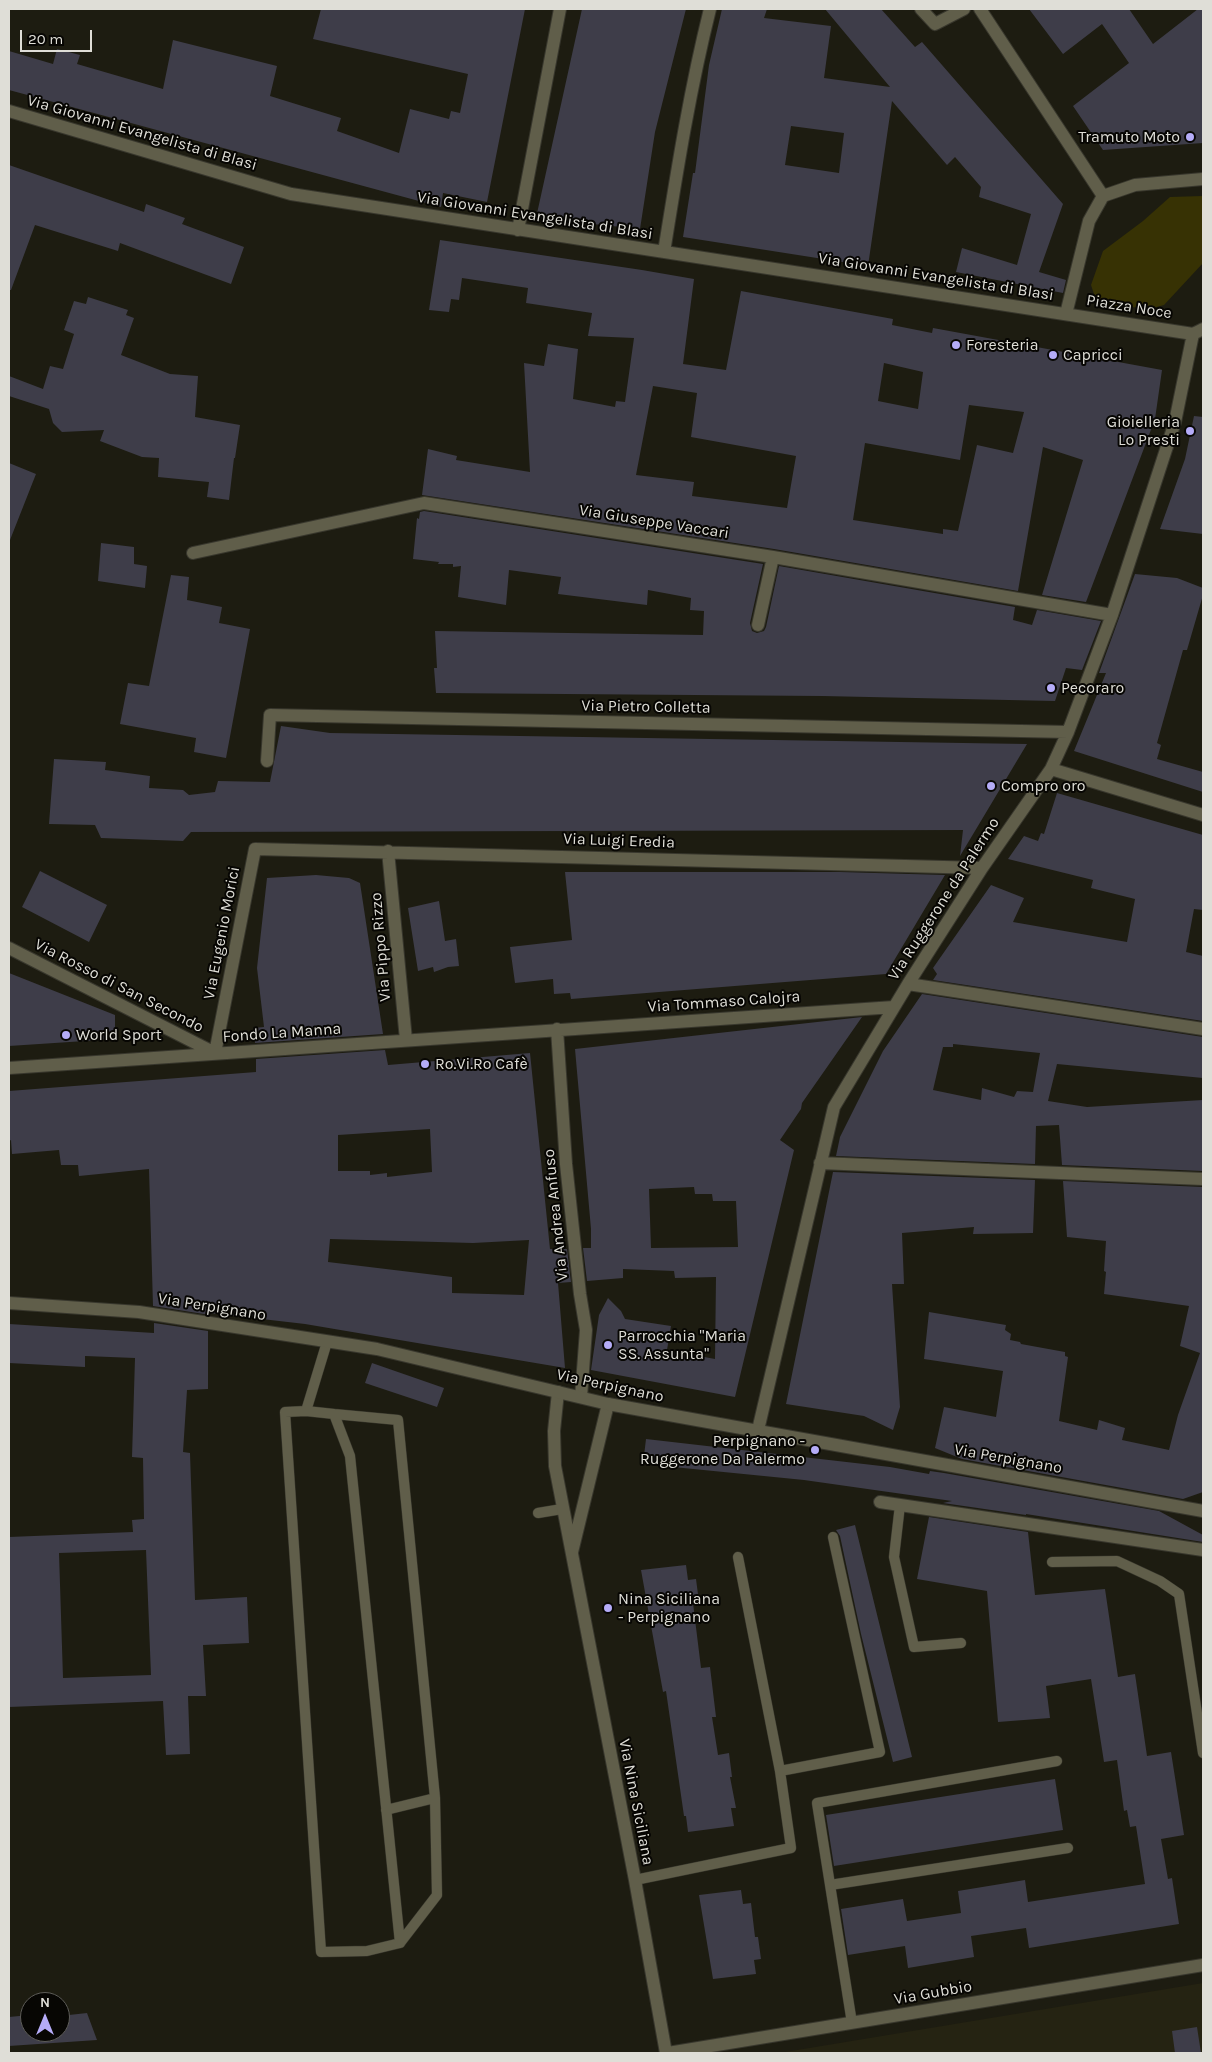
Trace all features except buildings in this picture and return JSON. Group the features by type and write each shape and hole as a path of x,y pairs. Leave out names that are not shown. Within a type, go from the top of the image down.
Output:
{"street":[{"path":"518,230 560,9"},
{"path":"664,252 677,169 710,9"},
{"path":"921,9 935,24 964,9"},
{"path":"980,9 1103,196 1135,185 1203,179"},
{"name":"Via Giovanni Evangelista di Blasi","path":"9,111 291,194 1066,314"},
{"name":"Piazza Noce","path":"1103,196 1089,221 1066,314 1198,331"},
{"name":"Via Ruggerone da Palermo","path":"758,1430 834,1107 908,984 982,868 1051,769 1068,732 1112,615 1175,422 1198,331"},
{"name":"Via Giuseppe Vaccari","path":"193,553 424,503 773,556 1112,615"},
{"path":"758,624 773,556"},
{"name":"Via Pietro Colletta","path":"267,761 270,715 1068,732"},
{"path":"1051,769 1203,815"},
{"name":"Via Luigi Eredia","path":"255,849 982,868"},
{"name":"Via Eugenio Morici","path":"215,1054 255,849"},
{"name":"Via Pippo Rizzo","path":"388,852 406,1040"},
{"name":"Via Rosso di San Secondo","path":"9,948 215,1054"},
{"path":"908,984 1203,1029"},
{"name":"Via Tommaso Calojra","path":"557,1029 894,1007"},
{"name":"Fondo La Manna","path":"9,1068 557,1029"},
{"name":"Via Andrea Anfuso","path":"557,1029 566,1164 580,1294 586,1330 581,1397"},
{"path":"820,1163 1203,1179"},
{"name":"Via Perpignano","path":"9,1303 139,1312 377,1349 608,1404 1203,1511"},
{"name":"Via Nina Siciliana","path":"558,1392 554,1431 555,1466 562,1509 667,2053"},
{"name":"Via Nina Siciliana","path":"571,1557 608,1404"},
{"path":"880,1502 1203,1550"},
{"name":"Via Gubbio","path":"667,2053 1203,1965"}],"lane":[{"path":"306,1411 327,1342"},
{"path":"306,1411 334,1414 398,1420 435,1798 437,1894 400,1943 367,1951 321,1952 285,1412 306,1411"},
{"path":"334,1414 350,1456 400,1943"},
{"path":"900,1505 894,1557 914,1648 961,1644"},
{"path":"538,1513 562,1509"},
{"path":"780,1771 880,1752 833,1537"},
{"path":"635,1880 790,1848 780,1771 738,1556"},
{"path":"1052,1562 1117,1561 1160,1582 1179,1594 1203,1753"},
{"path":"852,2023 817,1803 1057,1760"},
{"path":"386,1810 435,1798"},
{"path":"830,1885 1068,1848"}],"shaded area":[{"path":"1203,196 1203,263 1164,305 1153,308 1098,306 1091,285 1103,251 1143,221 1170,197"},
{"path":"1203,1983 1203,2053 779,2053"}],"place":[{"name":"Tramuto Moto","path":"1190,137"},
{"name":"Foresteria","path":"956,345"},
{"name":"Capricci","path":"1053,355"},
{"name":"Gioielleria Lo Presti","path":"1190,431"},
{"name":"Pecoraro","path":"1051,688"},
{"name":"Compro oro","path":"991,786"},
{"name":"World Sport","path":"66,1035"},
{"name":"Ro.Vi.Ro Cafè","path":"425,1064"},
{"name":"Parrocchia \"Maria SS. Assunta\"","path":"608,1345"},
{"name":"Perpignano - Ruggerone Da Palermo","path":"815,1450"},
{"name":"Nina Siciliana - Perpignano","path":"608,1608"}]}
